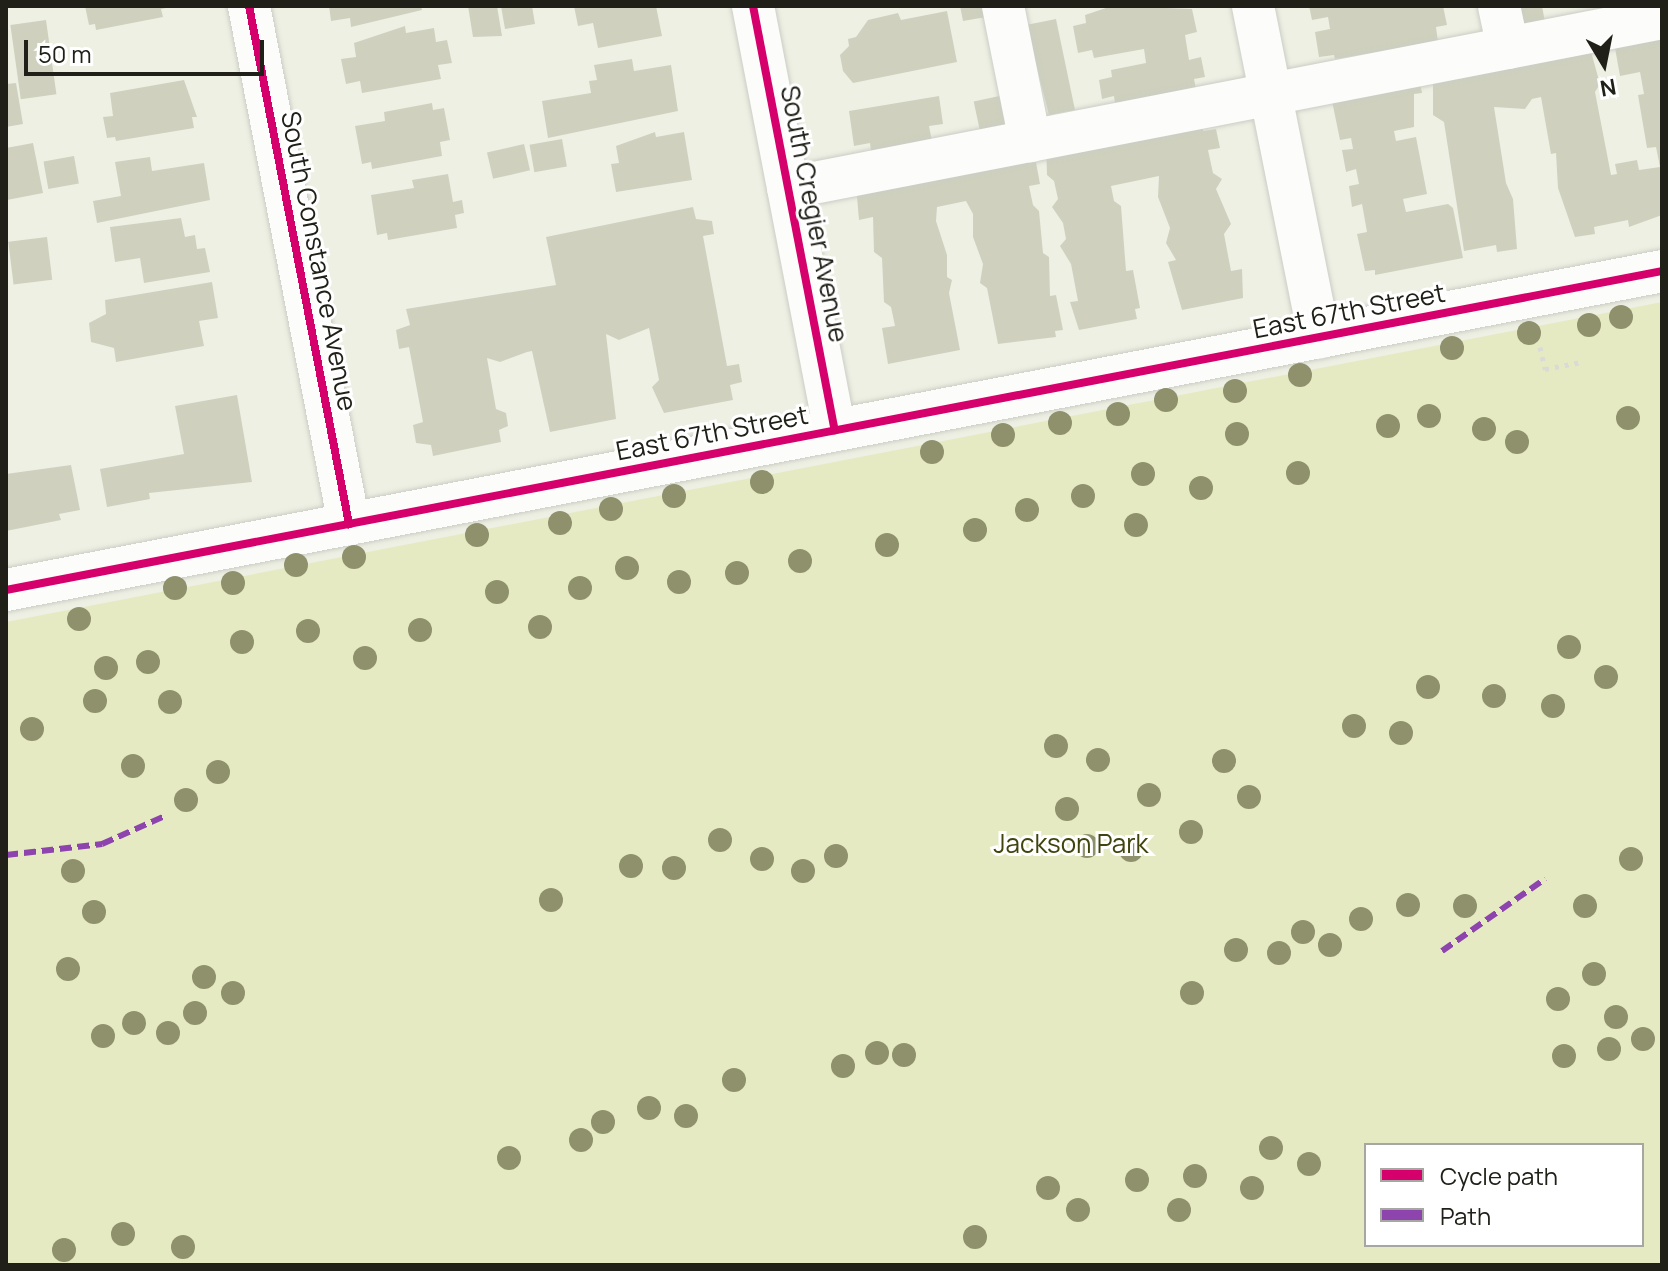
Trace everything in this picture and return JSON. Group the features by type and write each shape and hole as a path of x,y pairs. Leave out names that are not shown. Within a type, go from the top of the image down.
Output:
{"street":[{"name":"South Constance Avenue","path":"249,6 349,524"},
{"name":"South Cregier Avenue","path":"753,6 835,430"},
{"path":"1003,6 1030,141"},
{"path":"1253,6 1319,337"},
{"path":"1499,6 1508,48"},
{"path":"788,188 1662,18"},
{"name":"East 67th Street","path":"6,590 1662,271"}],"path":[{"path":"1540,347 1545,369 1581,362"}],"green space":[{"name":"Jackson Park","path":"1662,302 1662,1265 6,1265 6,622"}],"building":[{"path":"85,6 171,7 161,9 163,17 96,30 95,24 89,25"},
{"path":"329,6 421,6 422,10 351,27 350,18 331,21"},
{"path":"468,6 497,6 502,36 473,37"},
{"path":"501,6 532,6 535,24 505,29"},
{"path":"574,6 656,6 662,36 598,48 593,23 578,26"},
{"path":"960,6 990,6 992,16 963,21"},
{"path":"1112,6 1192,9 1197,32 1185,35 1189,60 1201,57 1205,77 1194,79 1196,89 1115,103 1114,96 1102,99 1099,80 1112,77 1111,70 1146,63 1144,49 1094,58 1092,50 1078,53 1073,26 1086,23 1085,15"},
{"path":"1309,6 1443,6 1447,25 1436,27 1438,42 1335,59 1334,55 1319,57 1315,32 1330,29 1328,17 1312,20"},
{"path":"1512,6 1542,6 1545,22 1516,28"},
{"path":"947,11 957,62 853,83 843,71 840,55 849,46 848,39 856,37 868,20 898,13 901,20"},
{"path":"1056,19 1075,110 1049,115 1026,25"},
{"path":"46,20 56,94 21,99 10,25"},
{"path":"405,26 406,33 434,28 436,42 447,40 452,63 438,65 441,79 362,93 360,81 346,84 341,59 356,57 354,43"},
{"path":"1662,28 1662,215 1629,227 1628,220 1594,227 1595,234 1575,237 1558,188 1556,153 1551,154 1541,97 1532,99 1525,109 1494,107 1506,183 1513,199 1517,249 1497,252 1496,245 1464,251 1444,122 1433,115 1433,82 1590,48 1600,84 1595,92 1611,175 1617,174 1615,164 1637,160 1639,170 1660,167 1656,147 1647,148 1638,95 1644,94 1640,72 1620,76 1613,37"},
{"path":"632,59 634,71 671,65 678,111 548,138 542,101 591,93 589,81 597,80 594,65"},
{"path":"1418,73 1422,93 1414,94 1414,127 1394,131 1396,141 1416,137 1427,194 1403,199 1406,212 1448,204 1453,208 1463,258 1375,275 1375,270 1365,271 1357,234 1367,232 1362,204 1352,207 1349,186 1359,184 1356,169 1346,172 1342,150 1353,149 1351,138 1340,140 1332,101"},
{"path":"184,80 197,117 192,117 194,128 116,141 115,137 107,138 103,117 113,116 110,93"},
{"path":"16,83 23,124 6,127 6,84"},
{"path":"1004,95 1010,124 980,131 974,101"},
{"path":"939,96 943,124 929,126 932,141 871,151 870,143 854,146 849,111"},
{"path":"432,103 433,110 444,108 450,140 440,142 442,156 372,169 371,162 362,164 355,126 385,121 384,112"},
{"path":"1201,115 1203,131 1216,129 1220,148 1208,150 1213,173 1222,179 1216,189 1231,224 1224,234 1231,271 1242,269 1243,298 1182,310 1168,262 1176,260 1166,243 1170,228 1158,197 1159,176 1111,186 1114,201 1121,206 1126,271 1133,270 1140,308 1135,309 1137,319 1079,330 1070,302 1078,301 1071,264 1060,246 1066,239 1063,223 1052,207 1058,199 1054,181 1047,175 1046,145"},
{"path":"655,132 656,137 684,132 692,180 616,192 611,164 619,163 616,146"},
{"path":"562,139 567,167 534,172 530,145"},
{"path":"33,143 43,193 7,200 6,148"},
{"path":"524,144 530,170 493,179 487,153"},
{"path":"1033,146 1040,184 1029,186 1033,205 1039,211 1043,253 1049,257 1050,296 1056,295 1063,330 1055,331 1056,337 998,344 987,288 980,283 983,264 973,237 973,214 966,201 937,207 936,221 947,255 947,277 952,280 949,293 960,350 888,364 882,328 895,326 891,307 884,302 882,258 874,252 873,217 859,220 856,185"},
{"path":"74,156 79,184 48,189 43,161"},
{"path":"150,157 152,171 204,163 210,200 97,223 93,201 121,196 115,162"},
{"path":"448,174 453,202 462,200 464,213 455,215 457,228 388,240 387,233 377,235 371,195 414,188 412,180"},
{"path":"693,207 696,219 712,221 714,234 703,236 727,366 739,364 742,382 730,385 733,400 664,413 652,387 659,380 649,328 619,340 606,334 616,419 550,432 532,351 500,362 487,358 496,409 506,413 508,426 499,430 501,442 433,456 431,445 416,443 413,425 423,422 409,347 399,349 396,330 410,325 406,309 556,285 546,237"},
{"path":"181,218 185,237 195,235 197,249 205,248 210,272 144,283 140,258 115,262 110,227"},
{"path":"47,237 52,280 14,284 8,242"},
{"path":"212,282 218,318 199,321 204,346 116,362 114,348 91,342 89,323 106,314 105,300"},
{"path":"237,395 252,482 149,493 150,499 107,507 100,469 184,454 175,406"},
{"path":"71,465 80,510 59,514 61,520 6,531 6,474"}],"marked path":[{"path":"6,855 102,844 167,815"},
{"path":"1442,951 1545,879"}],"cycle path":[{"path":"249,6 349,524"},
{"path":"753,6 835,430"},
{"path":"6,590 1662,271"}]}
